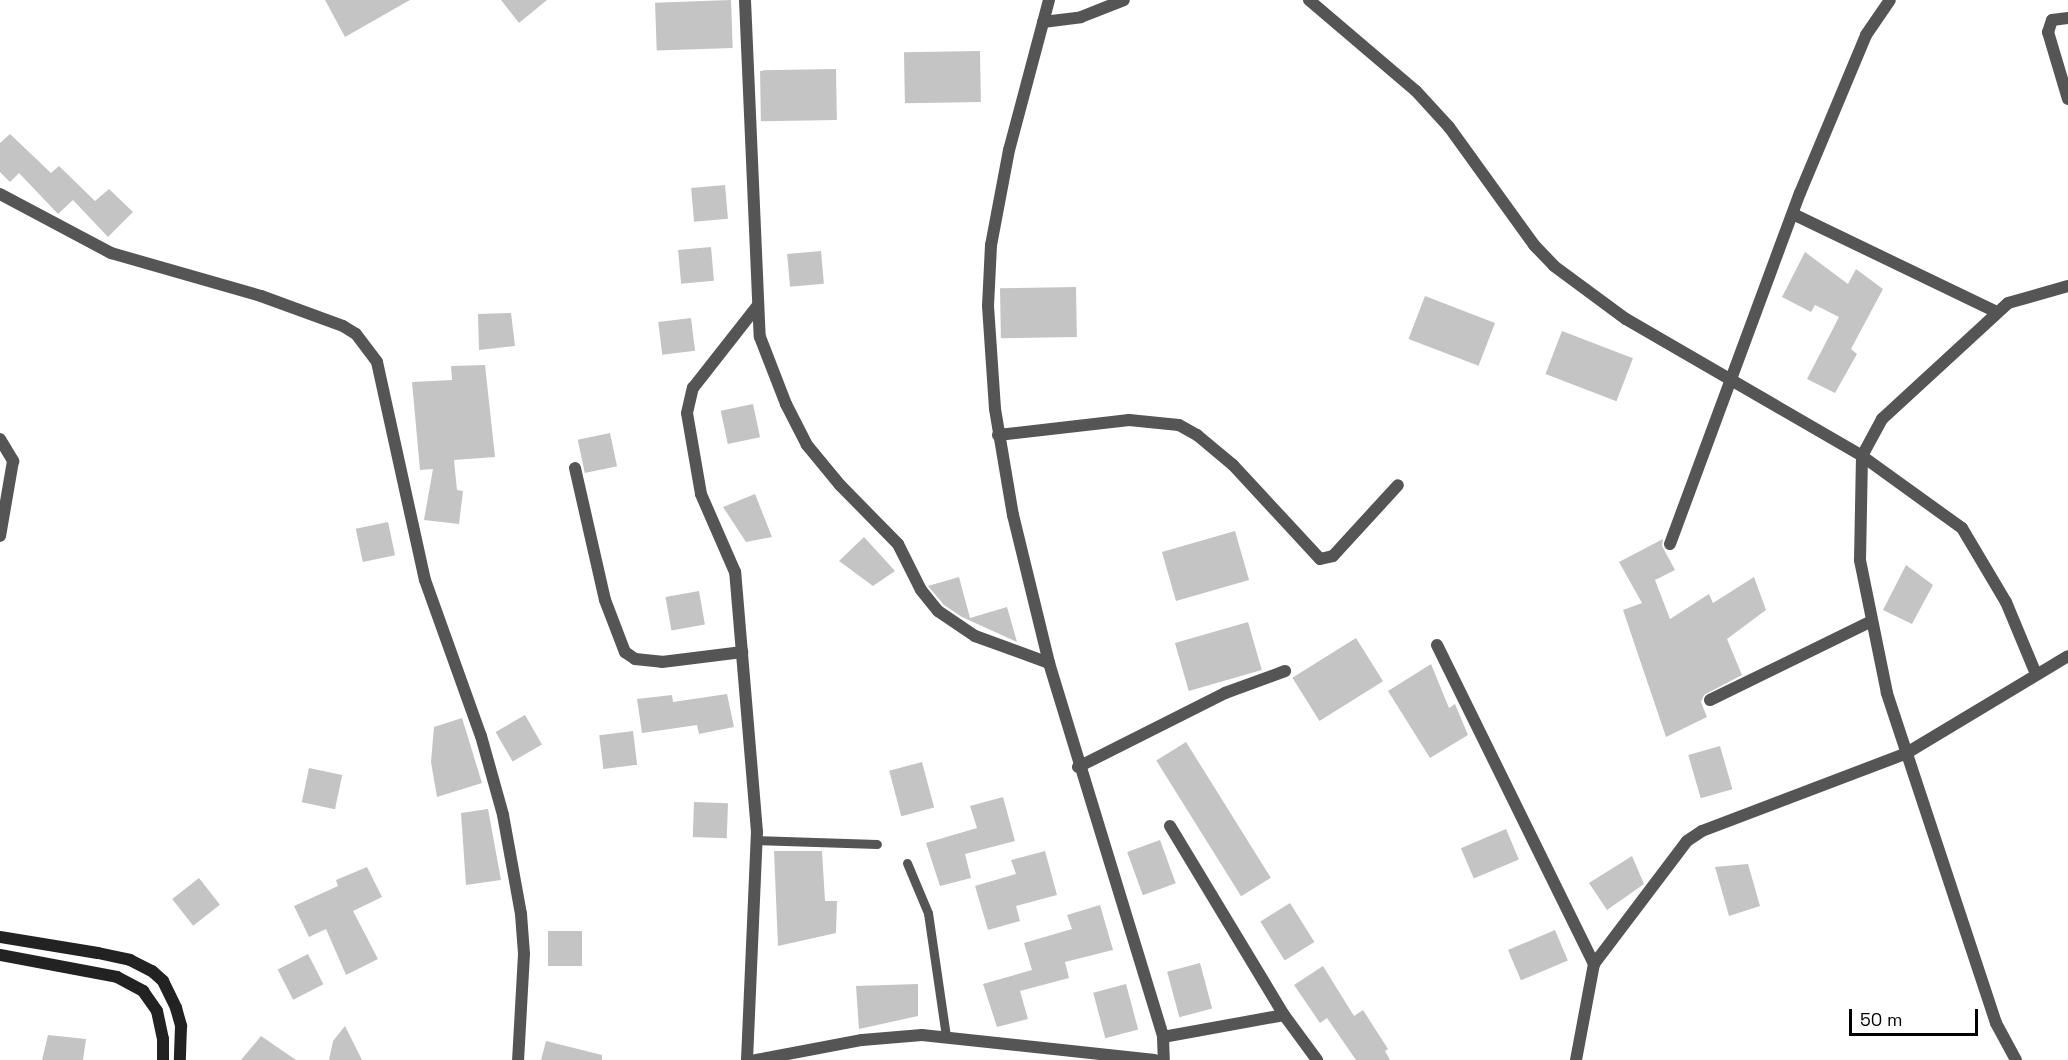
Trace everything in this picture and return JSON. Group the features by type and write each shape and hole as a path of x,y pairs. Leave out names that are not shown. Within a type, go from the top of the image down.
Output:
{"main road":[{"path":"0,937 130,960 152,971 163,981 176,1008 181,1026 180,1060"},
{"path":"0,955 117,977 142,991 157,1011 163,1039 163,1060"}],"street":[{"path":"745,0 760,337 786,404 807,445 840,485 898,544 926,598 968,632 1049,663"},
{"path":"1049,0 1009,150 991,244 988,316 998,435 1013,515 1049,663 1078,767 1116,876 1163,1036 1164,1060"},
{"path":"1043,22 1081,17 1124,0"},
{"path":"1309,0 1416,91 1449,127 1534,245 1554,266 1626,319 1863,456 1962,528 2006,602 2036,674"},
{"path":"1670,544 1793,214 1866,35 1890,0"},
{"path":"2068,18 2052,20 2048,32 2068,99"},
{"path":"0,194 111,253 261,296 343,326 356,334 377,362 425,579 481,736 503,815 521,914 524,954 518,1060"},
{"path":"1793,214 1997,312"},
{"path":"2016,1060 1996,1023 1905,754 1870,622 1860,560 1863,456 1882,419 1997,312 2022,296 2068,286"},
{"path":"747,1060 756,840 735,572 701,494 687,413 693,388 758,305"},
{"path":"998,435 1129,420 1179,425 1197,435 1233,465 1320,559 1333,556 1398,485"},
{"path":"0,439 13,461 0,536"},
{"path":"575,468 605,600 625,652 635,659 654,662 742,652"},
{"path":"1710,700 1870,622"},
{"path":"1437,645 1594,964"},
{"path":"1576,1060 1594,964 1674,857 1702,831 1905,754 2068,656"},
{"path":"1078,767 1225,693 1285,671"},
{"path":"1170,826 1284,1015 1317,1060"},
{"path":"1163,1036 1284,1015"},
{"path":"756,1060 862,1040 946,1036 1155,1060"}],"lane":[{"path":"756,840 878,844"},
{"path":"908,863 928,914 946,1036"}],"building":[{"path":"325,0 410,0 345,37"},
{"path":"501,0 547,0 519,23"},
{"path":"731,0 733,48 657,51 655,3"},
{"path":"980,51 981,102 905,103 904,52"},
{"path":"836,69 837,120 761,121 760,70"},
{"path":"10,134 51,173 59,166 95,201 109,189 133,212 108,237 73,200 58,214 19,173 10,182 0,172 0,143"},
{"path":"725,185 728,219 694,222 691,188"},
{"path":"711,247 714,281 681,284 678,250"},
{"path":"821,251 824,284 790,287 787,254"},
{"path":"1805,252 1848,284 1856,269 1883,289 1851,349 1857,354 1835,393 1807,379 1839,317 1815,305 1811,312 1782,297"},
{"path":"1076,287 1077,337 1001,338 1000,288"},
{"path":"1425,296 1495,323 1479,366 1409,339"},
{"path":"511,313 515,346 479,350 478,314"},
{"path":"691,318 695,351 662,355 658,322"},
{"path":"1562,331 1633,358 1616,401 1546,374"},
{"path":"485,365 495,457 454,460 457,490 463,491 459,524 424,520 433,469 420,470 412,382 452,380 451,366"},
{"path":"753,404 760,437 728,444 721,411"},
{"path":"610,433 617,466 585,473 578,440"},
{"path":"755,494 772,537 746,542 723,507"},
{"path":"388,522 395,555 363,562 356,529"},
{"path":"1235,531 1249,580 1176,601 1162,552"},
{"path":"864,537 895,571 873,586 839,561"},
{"path":"1663,539 1662,546 1675,570 1655,580 1670,619 1709,594 1713,603 1754,577 1766,610 1727,639 1742,675 1704,695 1701,702 1707,717 1666,737 1623,610 1642,603 1619,562"},
{"path":"1906,565 1933,585 1912,624 1883,610"},
{"path":"959,577 970,618 1007,607 1017,642 962,617 944,605 928,586"},
{"path":"699,591 705,624 671,630 666,597"},
{"path":"1248,622 1262,670 1189,691 1175,643"},
{"path":"1356,638 1383,681 1319,721 1292,678"},
{"path":"1431,664 1449,708 1455,704 1468,735 1430,758 1388,691"},
{"path":"727,694 734,727 699,734 697,725 642,733 637,699 672,695 673,702"},
{"path":"525,715 542,744 513,761 496,732"},
{"path":"462,718 482,783 437,797 431,762 434,727"},
{"path":"633,731 637,765 603,769 599,735"},
{"path":"1186,742 1271,878 1241,896 1156,761"},
{"path":"1720,746 1732,789 1701,798 1688,755"},
{"path":"922,762 934,807 901,816 889,771"},
{"path":"309,768 342,775 335,809 302,802"},
{"path":"1003,797 1015,841 965,854 971,878 940,886 926,843 977,828 970,806"},
{"path":"694,802 728,803 727,838 693,837"},
{"path":"488,809 501,880 466,885 461,813"},
{"path":"1506,829 1519,859 1474,879 1461,848"},
{"path":"1160,840 1176,883 1143,895 1127,852"},
{"path":"774,851 822,851 825,901 837,901 836,933 778,946"},
{"path":"1045,851 1057,895 1016,906 1020,921 988,930 975,886 1016,874 1011,860"},
{"path":"1632,856 1644,884 1607,910 1589,883"},
{"path":"1748,864 1760,906 1729,916 1715,867"},
{"path":"367,867 382,897 353,911 378,959 346,975 326,929 309,937 294,906 338,886 336,880"},
{"path":"199,878 220,905 193,926 172,899"},
{"path":"1290,903 1314,942 1285,961 1260,922"},
{"path":"1100,905 1113,950 1065,962 1069,978 1020,991 1028,1019 997,1027 983,984 1032,970 1024,943 1072,929 1067,915"},
{"path":"1555,930 1568,960 1521,980 1508,950"},
{"path":"548,931 582,931 582,966 548,966"},
{"path":"308,954 323,984 293,1000 278,969"},
{"path":"1200,963 1212,1008 1179,1017 1167,972"},
{"path":"1323,966 1354,1016 1363,1010 1388,1049 1385,1051 1390,1060 1356,1060 1327,1018 1320,1023 1294,985"},
{"path":"918,984 918,1016 859,1029 856,986"},
{"path":"1126,984 1138,1029 1105,1038 1093,993"},
{"path":"345,1026 362,1060 329,1060 333,1041"},
{"path":"48,1035 86,1039 83,1060 42,1060"},
{"path":"261,1036 296,1060 241,1060"},
{"path":"546,1041 602,1055 602,1060 541,1060"}]}
